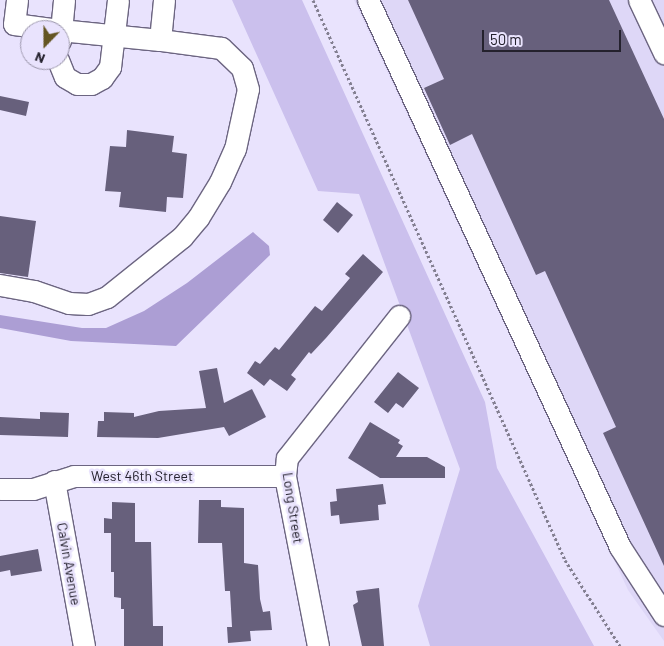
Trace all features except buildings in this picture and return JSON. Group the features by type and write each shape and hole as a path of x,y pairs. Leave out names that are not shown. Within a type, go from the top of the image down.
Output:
{"street":[{"path":"17,0 7,24 20,26"},
{"path":"62,20 64,0"},
{"path":"63,70 66,76 77,84 91,84 102,78 110,67 118,0"},
{"path":"160,40 164,0"},
{"path":"368,0 620,547 664,615"},
{"path":"639,0 657,20 664,53"},
{"path":"0,285 88,304 107,297 182,237 198,218 220,182 235,149 248,89 242,68 221,48 115,35 70,33"},
{"name":"Long Street","path":"318,646 285,476 287,458 399,316"},
{"name":"West 46th Street","path":"0,489 33,489 74,476 285,476"},
{"name":"Calvin Avenue","path":"54,481 84,646"}],"path":[{"path":"313,0 565,560 620,646"}],"shaded area":[{"path":"232,0 302,0 485,402 497,468 594,646 430,646 418,606 460,469 359,194 318,191"},
{"path":"354,0 664,0 664,641 628,590"},
{"path":"253,232 269,246 270,255 176,346 71,341 0,328 0,315 82,328 106,328 144,311 187,283"}]}
